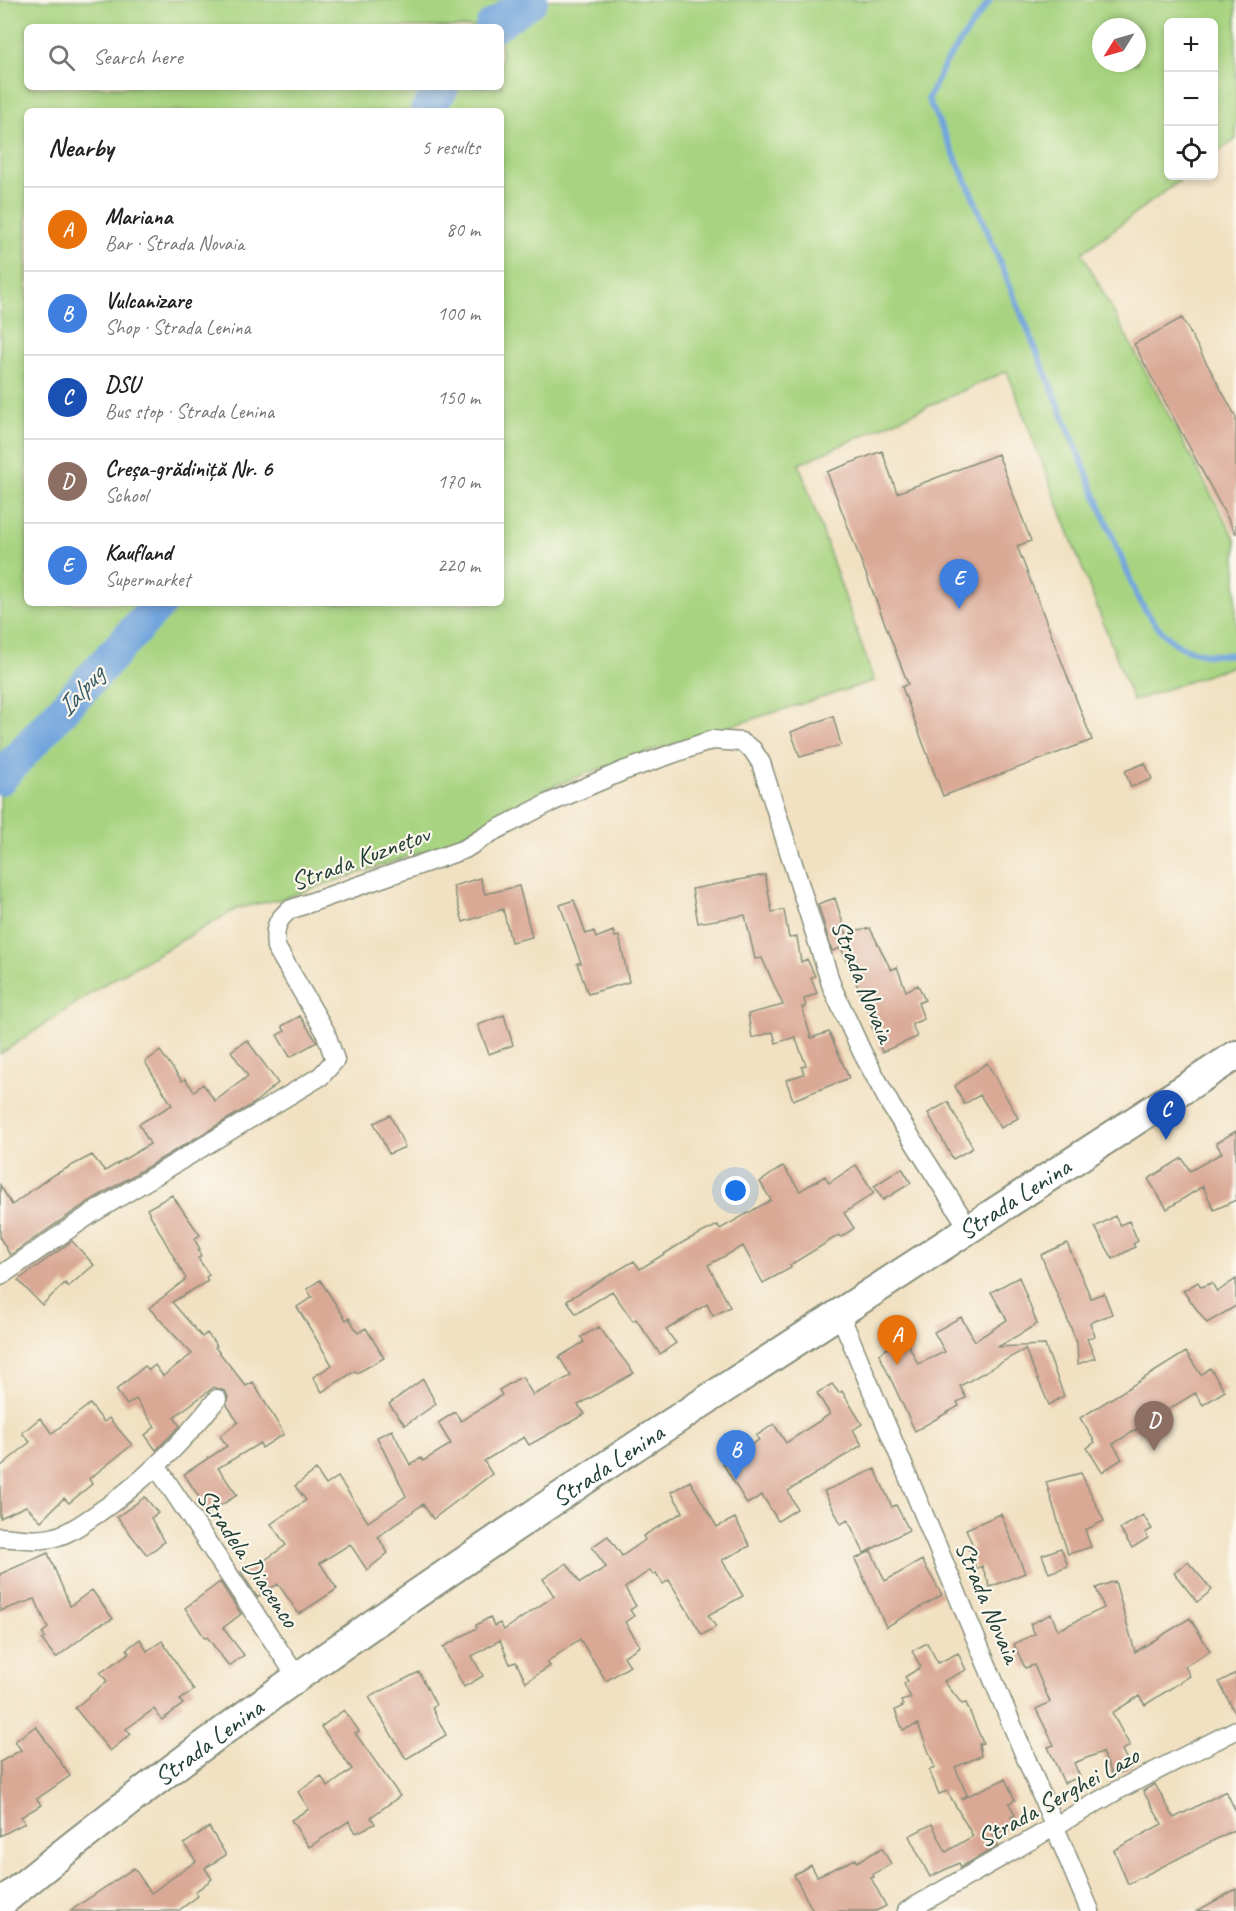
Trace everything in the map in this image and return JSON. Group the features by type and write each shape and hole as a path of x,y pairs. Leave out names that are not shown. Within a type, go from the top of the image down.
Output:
{"main road":[{"name":"Strada Lenina","path":"0,1904 178,1762 450,1570 968,1227 1236,1055"}],"street":[{"name":"Strada Kuznețov","path":"0,1276 91,1214 331,1068 335,1060 325,1031 276,947 274,932 278,919 290,910 465,849 492,832 540,808 623,771 712,740 741,742"},
{"name":"Strada Novaia","path":"741,742 752,749 761,763 832,987 862,1052 891,1106 968,1227"},
{"name":"Strada Novaia","path":"839,1312 1090,1911"},
{"path":"0,1537 53,1538 70,1532 129,1491 157,1467 184,1440 217,1399"},
{"name":"Stradela Diacenco","path":"157,1467 297,1677"},
{"name":"Strada Serghei Lazo","path":"907,1911 1118,1790 1236,1730"}],"green space":[{"path":"0,0 1236,0 1236,139 1218,152 1218,18 1164,18 1164,180 1181,180 1082,253 1236,541 1236,665 1133,701 1007,371 799,464 874,681 632,757 545,789 449,843 281,899 238,908 103,985 0,1054"}],"building":[{"path":"1182,318 1236,417 1236,534 1134,344"},
{"path":"882,451 897,493 998,454 1031,541 1017,546 1092,740 943,796 902,687 908,684 827,472"},
{"path":"833,716 841,745 800,757 791,732"},
{"path":"1145,763 1152,779 1131,787 1125,771"},
{"path":"765,875 772,912 784,910 789,938 797,937 801,962 807,959 815,976 811,978 817,993 804,999 806,1007 802,1007 811,1038 829,1032 849,1078 793,1100 786,1080 804,1074 802,1067 806,1065 795,1037 776,1043 773,1032 752,1038 748,1014 783,1005 762,958 755,959 745,915 698,923 692,889"},
{"path":"480,878 485,894 519,886 532,937 511,942 503,909 463,922 453,886"},
{"path":"835,898 846,933 870,928 891,970 897,967 906,991 918,985 925,1000 918,1003 924,1019 912,1024 917,1037 882,1052 871,1025 874,1024 841,948 832,951 818,904"},
{"path":"574,900 586,934 594,931 596,938 613,931 615,937 619,936 629,982 588,994 577,963 581,963 560,905"},
{"path":"504,1015 513,1045 489,1054 478,1025"},
{"path":"300,1016 317,1042 290,1057 277,1035 285,1031 282,1026"},
{"path":"247,1040 278,1083 253,1104 85,1204 10,1255 0,1238 0,1185 12,1205 50,1177 92,1155 105,1171 150,1144 139,1124 172,1105 145,1062 160,1051 182,1081 185,1079 194,1091 203,1084 215,1101 248,1076 231,1051"},
{"path":"987,1063 1018,1118 1001,1128 980,1095 964,1104 955,1086"},
{"path":"948,1102 973,1148 953,1159 928,1113"},
{"path":"390,1115 405,1147 389,1154 374,1123"},
{"path":"1236,1131 1236,1200 1214,1210 1203,1186 1167,1209 1148,1179 1182,1158 1190,1171 1222,1153 1216,1143"},
{"path":"856,1165 874,1193 844,1213 854,1228 763,1283 743,1246 708,1265 730,1307 713,1316 707,1304 666,1330 676,1343 660,1354 636,1319 633,1321 612,1291 576,1314 567,1300 634,1261 640,1269 685,1241 718,1225 720,1229 771,1200 760,1182 783,1166 800,1191 825,1176 829,1183"},
{"path":"902,1168 911,1183 883,1200 874,1186"},
{"path":"172,1195 200,1235 194,1239 200,1249 198,1250 201,1256 198,1258 209,1275 206,1277 208,1281 172,1302 202,1337 207,1333 217,1346 215,1347 246,1386 253,1382 284,1434 262,1448 260,1443 218,1468 237,1495 209,1513 184,1474 227,1446 220,1436 238,1422 227,1405 228,1396 225,1391 214,1387 174,1417 180,1426 156,1450 145,1435 155,1427 136,1399 127,1405 116,1390 145,1366 149,1370 155,1365 163,1376 192,1354 149,1308 186,1279 147,1209"},
{"path":"1115,1216 1120,1225 1129,1221 1138,1241 1133,1244 1135,1247 1113,1259 1095,1227"},
{"path":"72,1241 94,1265 68,1287 65,1283 42,1305 18,1280"},
{"path":"1067,1243 1091,1298 1104,1293 1112,1314 1090,1323 1095,1336 1087,1339 1095,1358 1078,1364 1077,1343 1041,1255"},
{"path":"1019,1277 1037,1324 998,1347 1045,1345 1064,1396 1049,1405 1025,1349 960,1386 966,1398 957,1402 959,1406 915,1431 879,1354 895,1343 899,1349 908,1344 918,1364 945,1352 934,1332 961,1317 975,1341 1007,1320 991,1292"},
{"path":"1236,1279 1236,1306 1207,1323 1183,1291 1198,1282 1201,1287 1212,1283 1217,1292"},
{"path":"320,1280 346,1320 349,1318 358,1333 366,1328 384,1358 357,1373 355,1371 322,1392 313,1377 332,1365 297,1307 312,1297 307,1289"},
{"path":"599,1327 634,1373 578,1405 585,1414 529,1445 524,1437 484,1461 492,1474 433,1519 423,1504 378,1537 388,1553 367,1570 350,1544 320,1563 337,1589 299,1614 278,1584 257,1597 241,1572 256,1561 258,1565 286,1545 271,1524 306,1500 295,1486 316,1470 326,1485 338,1477 368,1522 406,1496 377,1437 392,1430 410,1465 421,1458 423,1461 451,1444 438,1423 455,1412 461,1421 502,1395 499,1390 522,1377 533,1395 571,1376 559,1357 584,1342 581,1337"},
{"path":"1186,1352 1201,1375 1210,1368 1225,1391 1203,1405 1195,1393 1113,1444 1122,1459 1102,1472 1087,1448 1095,1442 1080,1418"},
{"path":"423,1379 436,1404 405,1425 389,1404"},
{"path":"832,1384 839,1393 842,1391 862,1424 853,1430 862,1445 788,1491 797,1509 778,1521 762,1495 747,1504 722,1462 759,1440 756,1436 774,1424 786,1443 830,1414 817,1393"},
{"path":"90,1404 104,1422 109,1418 132,1445 89,1479 92,1484 69,1503 64,1498 41,1521 26,1506 0,1518 0,1467 30,1442 22,1433 40,1418 52,1433"},
{"path":"875,1469 892,1507 896,1505 909,1530 864,1553 848,1520 841,1524 824,1491"},
{"path":"1081,1473 1104,1521 1085,1530 1091,1547 1068,1554 1046,1482"},
{"path":"690,1481 717,1527 735,1518 750,1546 722,1560 743,1596 708,1615 716,1627 702,1635 669,1580 663,1584 656,1573 653,1575 650,1570 625,1588 636,1606 630,1610 634,1616 625,1622 640,1646 624,1656 630,1666 606,1681 580,1639 547,1662 550,1666 526,1682 516,1662 510,1664 500,1640 472,1656 483,1676 464,1687 443,1647 477,1628 476,1625 490,1617 494,1626 500,1623 504,1630 554,1596 543,1579 567,1563 580,1583 606,1567 592,1547 608,1536 622,1556 645,1540 643,1536 683,1512 671,1492"},
{"path":"145,1497 158,1513 151,1518 164,1542 147,1555 117,1517"},
{"path":"1001,1514 1025,1573 990,1587 982,1566 976,1569 969,1550 974,1548 966,1529"},
{"path":"1143,1515 1152,1529 1145,1533 1148,1538 1132,1548 1120,1529"},
{"path":"1061,1548 1068,1566 1049,1573 1042,1555"},
{"path":"871,1551 885,1581 922,1560 942,1595 886,1627 855,1559"},
{"path":"48,1553 70,1606 92,1590 113,1619 97,1626 56,1658 42,1640 45,1638 42,1633 48,1628 35,1599 0,1611 0,1574"},
{"path":"1188,1562 1212,1590 1197,1602 1174,1573"},
{"path":"1115,1581 1135,1652 1190,1618 1210,1651 1185,1666 1190,1676 1145,1705 1139,1696 1112,1713 1130,1746 1122,1750 1131,1768 1113,1776 1102,1752 1074,1763 1080,1777 1064,1783 1048,1747 1054,1745 1036,1709 1050,1702 1034,1665 1025,1668 1014,1644 1035,1634 1030,1624 1051,1614 1058,1630 1104,1608 1096,1588"},
{"path":"220,1582 241,1614 223,1628 244,1655 229,1666 207,1637 205,1638 185,1608"},
{"path":"140,1639 147,1651 162,1641 194,1690 180,1700 183,1704 162,1720 154,1709 126,1729 131,1734 110,1751 75,1708 107,1681 100,1673 129,1653 127,1649"},
{"path":"927,1643 938,1663 958,1653 966,1670 944,1681 962,1704 966,1703 983,1743 979,1744 981,1756 955,1767 967,1795 961,1799 1005,1779 1015,1800 1009,1803 1015,1815 1011,1817 1015,1825 993,1835 998,1846 961,1867 959,1863 930,1877 909,1836 932,1824 946,1852 973,1836 947,1791 939,1794 929,1770 935,1768 918,1724 903,1730 895,1710 903,1706 901,1701 911,1698 904,1684 908,1681 905,1677 921,1667 912,1651"},
{"path":"419,1672 436,1705 432,1708 446,1735 406,1759 369,1697"},
{"path":"1236,1673 1236,1715 1219,1682"},
{"path":"344,1710 359,1731 355,1733 400,1796 371,1817 375,1824 356,1833 349,1821 309,1847 291,1820 309,1809 298,1792 321,1776 328,1787 352,1769 321,1727"},
{"path":"36,1726 70,1776 37,1799 41,1805 21,1817 25,1823 0,1836 0,1762 21,1750 15,1741"},
{"path":"1155,1784 1174,1818 1226,1791 1236,1812 1236,1829 1128,1884 1114,1850 1162,1824 1143,1791"},
{"path":"209,1827 226,1855 205,1868 212,1879 195,1892 198,1896 178,1911 70,1911 134,1868 151,1893 196,1861 184,1844"},
{"path":"882,1848 891,1864 873,1874 874,1877 871,1878 886,1906 876,1911 813,1911 794,1875 811,1865 817,1876 856,1859 857,1862"},
{"path":"1236,1889 1236,1911 1197,1911"}],"waterway":[{"name":"Ialpug","path":"496,24 531,0"},
{"path":"990,0 946,62 928,99 970,189 1137,596 1155,624 1176,643 1202,654 1236,654"},
{"name":"Ialpug","path":"429,108 440,90"},
{"name":"Ialpug","path":"0,778 157,606"}],"place":[{"name":"Kaufland","path":"959,609"},
{"name":"DSU","path":"1166,1140"},
{"name":"Mariana","path":"897,1365"},
{"name":"Creșa-grădiniță Nr. 6","path":"1154,1451"},
{"name":"Vulcanizare","path":"736,1480"}]}
